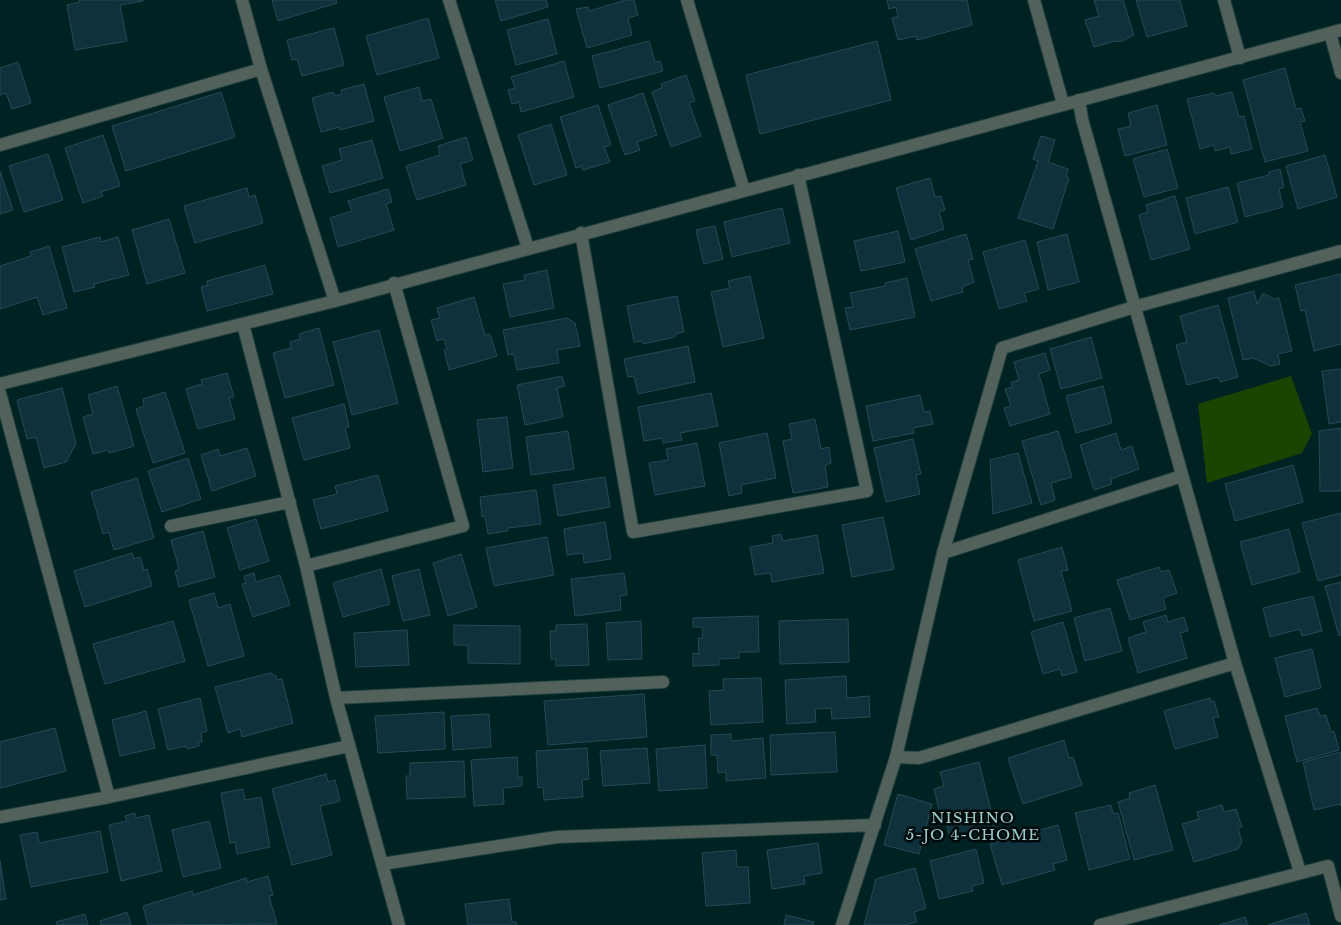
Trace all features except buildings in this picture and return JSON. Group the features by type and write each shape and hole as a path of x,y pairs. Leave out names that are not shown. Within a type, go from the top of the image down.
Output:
{"street":[{"path":"242,0 261,69 335,301"},
{"path":"450,0 528,248"},
{"path":"687,0 744,190"},
{"path":"1034,0 1063,104"},
{"path":"1224,0 1240,58"},
{"path":"0,384 335,301 582,233 1336,32 1341,73"},
{"path":"0,146 261,69"},
{"path":"1078,100 1134,307 1235,663 1300,872"},
{"path":"582,233 633,532 867,491 798,175"},
{"path":"842,925 896,757 943,553 1002,348 1134,307 1341,251"},
{"path":"306,566 463,526 394,284"},
{"path":"243,324 306,566 336,698 399,925"},
{"path":"0,393 109,797"},
{"path":"943,553 1182,476"},
{"path":"171,526 290,502"},
{"path":"896,757 920,758 1235,663"},
{"path":"336,698 663,682"},
{"path":"0,817 109,797 349,746"},
{"path":"382,864 557,837 875,825"},
{"path":"1100,925 1328,866 1341,916"}],"green space":[{"path":"1291,376 1312,434 1302,453 1207,483 1198,404"}],"district":[{"name":"NISHINO 5-JO 4-CHOME","path":"973,826"}]}
